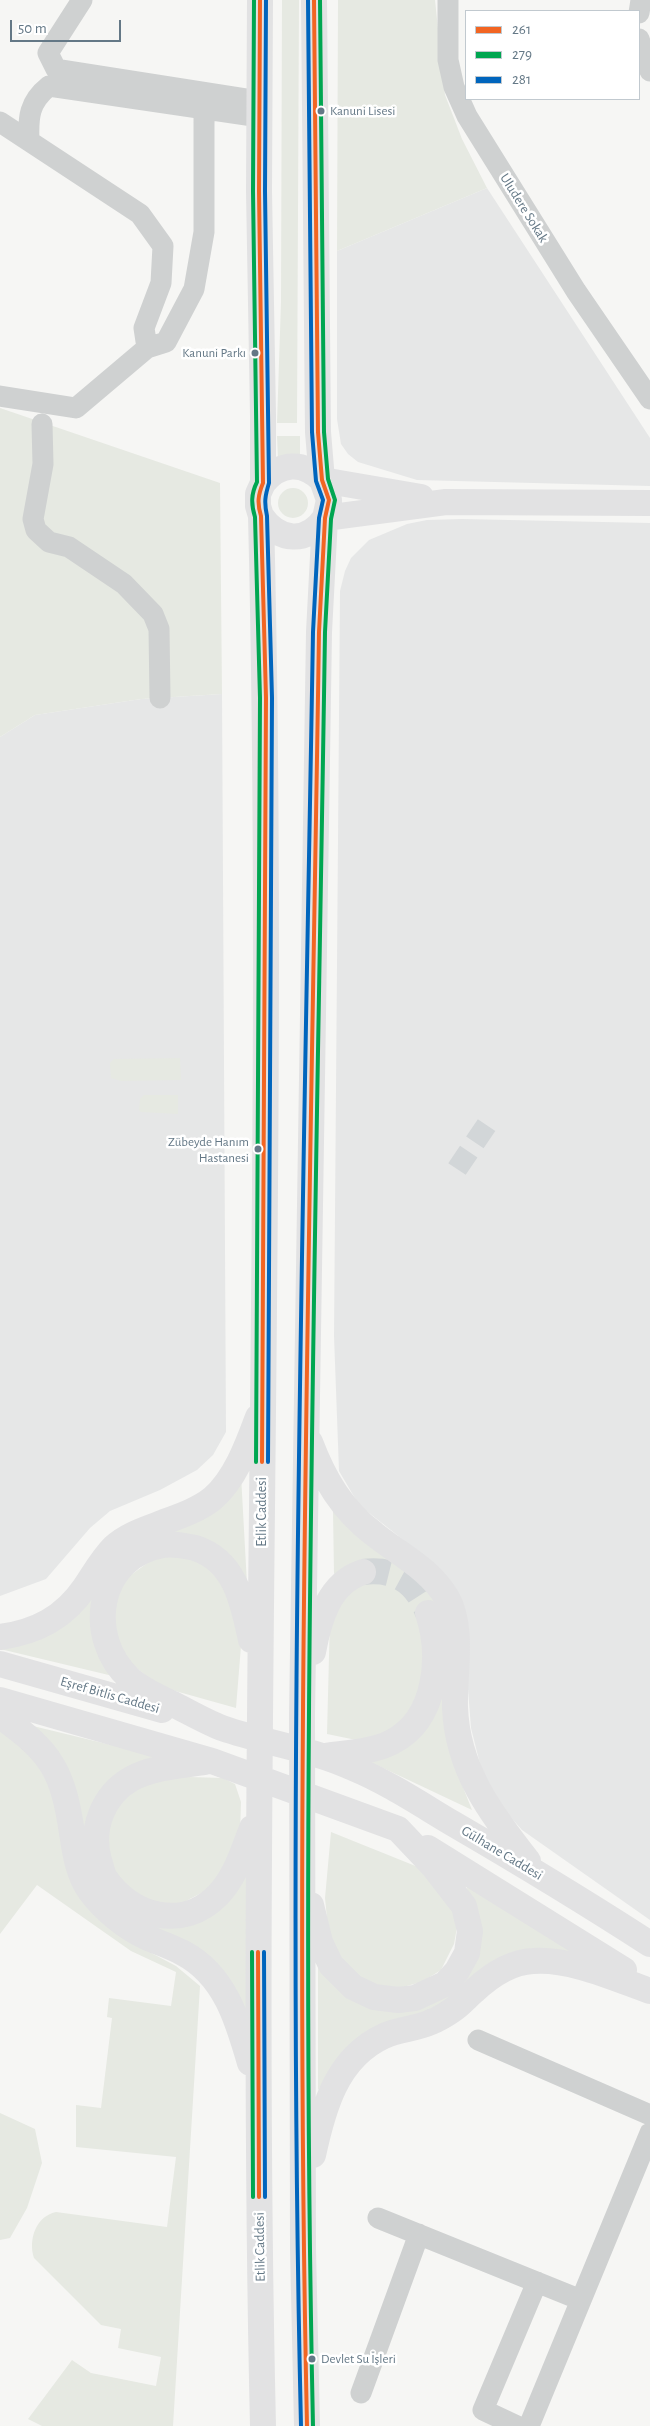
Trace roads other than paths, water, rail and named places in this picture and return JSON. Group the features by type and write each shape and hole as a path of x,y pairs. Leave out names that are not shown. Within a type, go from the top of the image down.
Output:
{"main road":[{"name":"Etlik Caddesi","path":"260,0 258,191 262,483 258,494 258,506 261,516 266,698 263,1405 258,1813 258,2091 263,2426"},
{"path":"307,2426 302,2200 302,1714 319,613 325,518 329,500 322,480 318,432 314,0"},
{"path":"262,483 270,474 280,468 303,467 314,472 322,480 446,502"},
{"path":"261,516 276,533 293,537 309,533 318,527 325,518 446,502 650,503"},
{"path":"0,1637 30,1630 49,1623 72,1605 115,1546 138,1532 198,1508 214,1497 238,1463 263,1405"},
{"path":"306,1431 323,1473 342,1503 374,1535 416,1563 433,1580 448,1600 454,1620 456,1646 455,1708 465,1762 489,1809 541,1877"},
{"path":"260,1690 240,1595 233,1579 215,1558 200,1550 179,1545 163,1545 136,1557 122,1568 109,1586 102,1611 103,1630 117,1663 137,1684 220,1727 319,1757 357,1759 400,1738 416,1722 424,1710 429,1697 435,1666 434,1635 428,1613"},
{"path":"302,1714 315,1641 323,1614 336,1589 346,1580 363,1572"},
{"name":"Eşref Bitlis Caddesi","path":"0,1664 220,1727"},
{"path":"0,1700 212,1761 398,1829 650,1987"},
{"path":"0,1716 36,1744 55,1767 66,1792 76,1860 89,1890 106,1909 132,1929 184,1953 217,1982 231,2004 258,2091"},
{"name":"Gülhane Caddesi","path":"357,1759 541,1877 650,1944"},
{"path":"212,1761 141,1774 123,1784 106,1803 97,1826 97,1855 104,1877 120,1896 142,1912 172,1917 196,1911 218,1895 235,1872 258,1813"},
{"path":"302,1865 320,1942 331,1965 353,1987 374,1997 398,2000 415,1998 445,1984 457,1971 467,1953 470,1931 464,1906 433,1866 398,1829"},
{"path":"302,2200 323,2110 338,2077 358,2054 383,2036 430,2022 456,2008 490,1977 520,1962 547,1960 587,1969 650,1992"}],"street":[{"path":"82,0 48,53 56,69 260,109"},
{"name":"Uludere Sokak","path":"448,0 448,60 454,87 467,116 576,291 650,399"},
{"path":"640,42 650,71"},
{"path":"29,141 28,118 38,95 49,86 204,108 260,109"},
{"path":"0,396 76,408 147,348 166,342 194,289 204,232 204,108"},
{"path":"0,122 140,214 163,246 162,283 144,328 147,348"},
{"path":"42,424 43,464 33,519 36,530 49,542 69,547 124,584 143,601 153,614 159,629 160,698"},
{"path":"478,2040 650,2115"},
{"path":"529,2426 581,2300 642,2173 650,2133"},
{"path":"378,2218 581,2300"},
{"path":"361,2393 418,2234"},
{"path":"517,2426 483,2410 537,2282"}],"tunnel":[{"path":"457,1169 492,1117"},
{"path":"363,1572 386,1572 404,1579 418,1593 428,1613"}],"place":[{"name":"Kanuni Lisesi","path":"321,111"},
{"name":"Kanuni Parkı","path":"255,353"},
{"name":"Zübeyde Hanım Hastanesi","path":"258,1149"},
{"name":"Devlet Su İşleri","path":"312,2359"}]}
